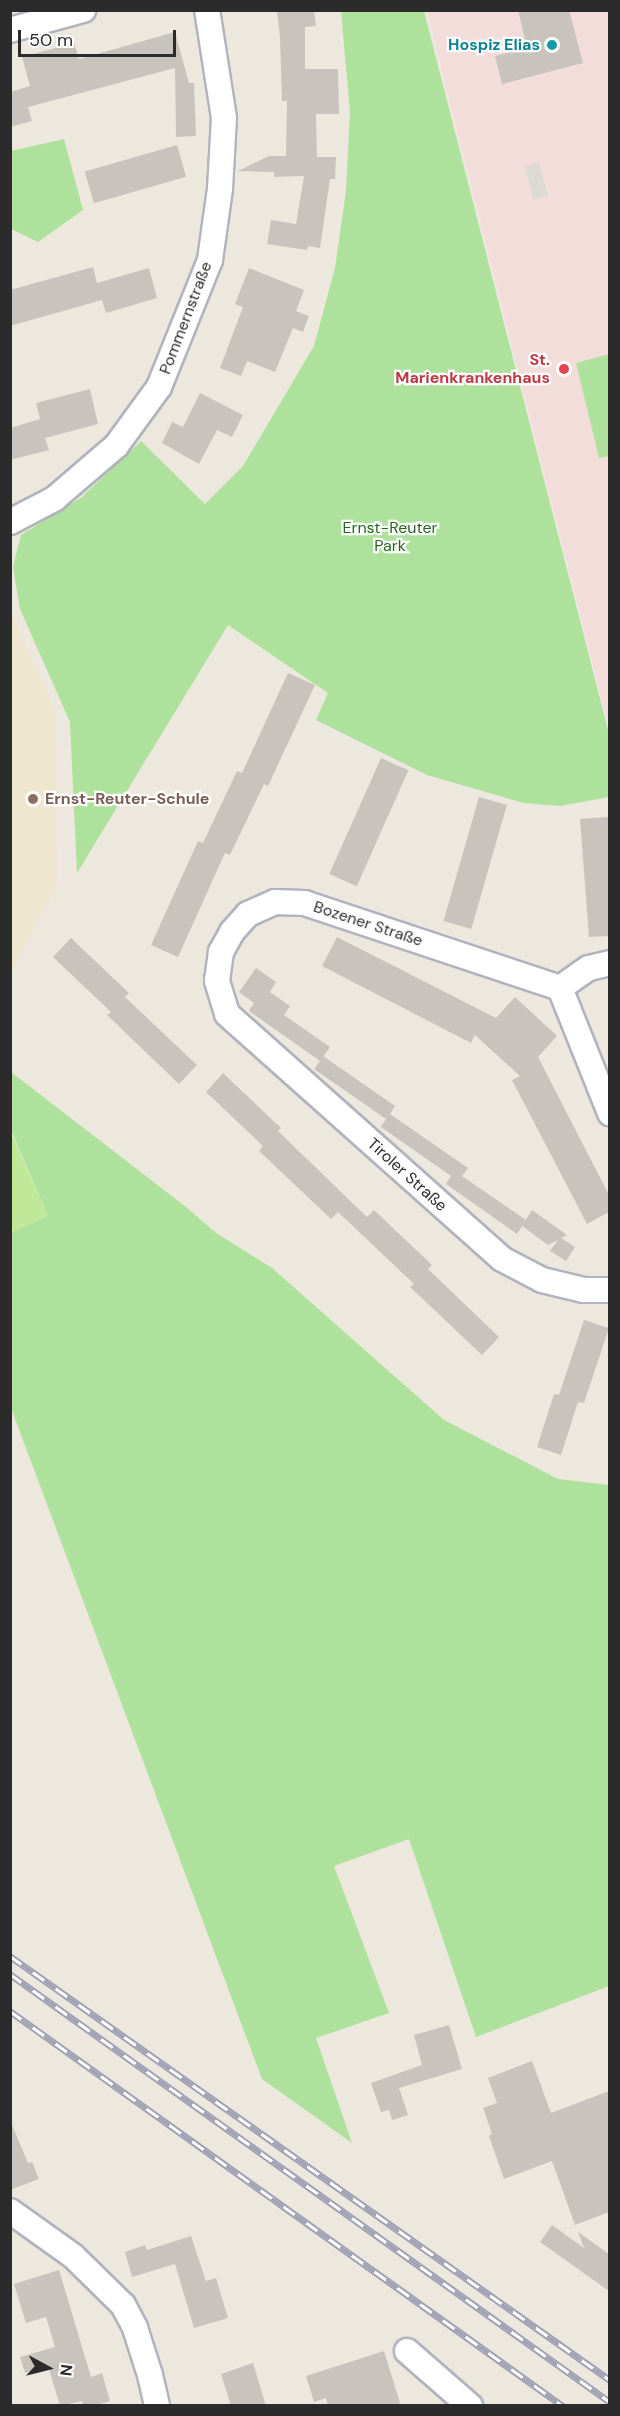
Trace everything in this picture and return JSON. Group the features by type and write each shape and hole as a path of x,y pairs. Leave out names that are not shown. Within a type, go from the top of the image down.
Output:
{"street":[{"path":"10,30 83,10"},
{"name":"Pommernstraße","path":"10,522 54,499 116,446 159,387 210,260 220,189 224,118 207,10"},
{"name":"Bozener Straße","path":"227,1014 217,981 221,952 232,932 248,914 275,902 305,903 560,988"},
{"path":"609,963 589,968 560,988 609,1113"},
{"name":"Tiroler Straße","path":"227,1014 502,1259 542,1280 584,1290 609,1290"},
{"path":"10,2211 73,2256 123,2305 135,2328 157,2406"},
{"path":"407,2351 471,2406"}],"shaded area":[{"name":"St. Marienkrankenhaus","path":"427,11 609,11 609,728"},
{"path":"539,162 548,196 534,200 525,166"},
{"name":"Ernst-Reuter-Schule","path":"11,613 56,713 57,885 11,972"}],"green space":[{"name":"Ernst-Reuter Park","path":"341,11 424,11 609,734 609,797 560,806 524,803 427,775 316,720 328,693 228,625 77,873 70,722 20,609 13,567 21,535 82,497 141,441 205,504 243,466 314,346 335,268 346,191 350,112"},
{"path":"64,139 83,210 38,242 11,229 11,151"},
{"path":"609,354 609,456 599,458 576,363"},
{"path":"11,1072 186,1207 216,1233 272,1268 444,1420 558,1479 609,1485 609,1986 476,2037 409,1839 334,1866 389,2013 316,2038 352,2143 262,2079 11,1408 11,1232 48,1216 11,1130"},
{"path":"10,1130 48,1216 11,1232 10,1232"}],"building":[{"path":"277,10 314,10 316,26 305,27 305,69 338,69 339,114 316,114 317,157 336,157 335,179 330,179 320,248 308,246 307,250 267,244 271,220 296,224 304,176 274,177 274,172 238,171 269,156 286,156 287,101 282,101"},
{"name":"Hospiz Elias","path":"518,10 569,10 583,63 502,84 495,56 527,48"},
{"path":"175,32 189,83 194,83 196,136 176,137 175,68 28,107 32,121 10,127 10,92 30,86 22,57 74,43 79,59"},
{"path":"177,145 186,177 94,203 85,171"},
{"path":"93,267 97,283 149,268 157,298 106,313 102,300 10,326 10,290"},
{"path":"249,268 304,290 296,311 309,316 303,332 293,328 275,372 247,361 241,376 220,368 243,307 235,304"},
{"path":"90,389 98,424 45,438 49,450 10,460 10,428 40,419 36,403"},
{"path":"200,393 243,415 232,437 217,430 199,464 162,443 172,422 183,427"},
{"path":"288,673 315,685 268,786 264,784 230,855 225,853 178,957 151,945 198,841 203,843 237,771 242,773"},
{"path":"381,758 408,770 357,886 329,874"},
{"path":"479,797 507,805 471,929 443,921"},
{"path":"608,817 609,936 589,937 580,819"},
{"path":"337,937 496,1018 515,997 557,1036 538,1057 609,1195 609,1212 587,1224 512,1080 520,1076 475,1035 471,1043 322,966"},
{"path":"71,938 129,993 125,997 197,1065 179,1084 107,1015 111,1012 53,957"},
{"path":"256,968 276,982 270,992 290,1006 284,1015 330,1047 324,1056 395,1106 390,1114 468,1168 462,1176 526,1220 517,1234 446,1184 451,1176 381,1127 386,1119 314,1069 320,1061 249,1011 254,1003 239,992"},
{"path":"223,1073 281,1128 278,1131 367,1217 374,1210 432,1265 428,1269 499,1337 482,1355 410,1287 414,1284 338,1212 331,1219 259,1151 263,1146 206,1092"},
{"path":"532,1210 567,1235 561,1238 575,1247 566,1261 550,1251 558,1240 548,1245 522,1226"},
{"path":"584,1320 609,1328 584,1403 578,1402 561,1455 537,1447 554,1394 559,1395"},
{"path":"449,2025 462,2069 399,2088 408,2115 392,2120 389,2110 381,2112 371,2083 422,2065 414,2035"},
{"path":"532,2061 551,2113 609,2091 609,2212 575,2225 552,2161 504,2179 489,2136 492,2134 483,2108 497,2103 488,2078"},
{"path":"10,2120 28,2163 32,2162 39,2179 10,2190"},
{"path":"552,2225 584,2248 578,2232 609,2254 609,2291 540,2242"},
{"path":"191,2236 206,2281 216,2278 228,2318 194,2328 175,2264 132,2277 125,2252 145,2245 147,2250"},
{"path":"59,2270 91,2377 102,2373 110,2401 93,2406 84,2406 82,2401 60,2406 48,2366 25,2373 20,2357 55,2347 46,2317 26,2323 14,2284"},
{"path":"384,2351 401,2406 328,2406 326,2398 314,2402 306,2376"},
{"path":"253,2363 266,2406 231,2406 221,2374"}],"railway":[{"path":"10,1956 610,2380"},
{"path":"10,1974 610,2402"},
{"path":"10,2011 563,2406"}],"place":[{"name":"Hospiz Elias","path":"552,45"},
{"name":"St. Marienkrankenhaus","path":"564,369"},
{"name":"Ernst-Reuter-Schule","path":"33,799"}]}
